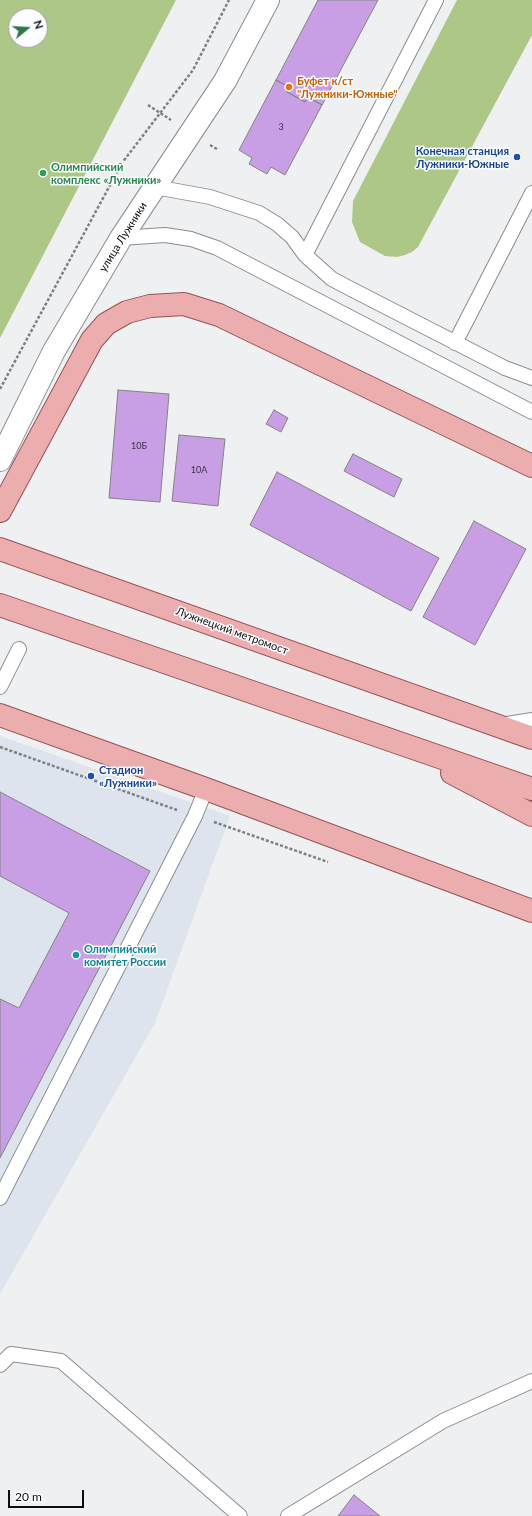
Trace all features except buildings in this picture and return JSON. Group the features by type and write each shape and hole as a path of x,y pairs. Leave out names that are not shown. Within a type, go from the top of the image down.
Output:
{"main road":[{"path":"0,511 92,340 106,324 127,312 150,306 184,304 219,315 532,466"},
{"name":"Лужнецкий метромост","path":"0,549 499,725"},
{"path":"0,605 532,789"},
{"path":"0,715 206,789 532,911"},
{"path":"499,725 532,731"},
{"path":"499,725 532,738"},
{"path":"389,739 532,815"}],"street":[{"name":"улица Лужники","path":"0,460 54,351 121,238 225,81 268,0"}],"lane":[{"path":"305,256 436,0"},
{"path":"155,187 210,198 258,213 277,224 292,237 305,256 332,279 505,368 532,378"},
{"path":"455,343 532,193"},
{"path":"121,238 165,235 191,239 217,248 532,412"},
{"path":"0,687 19,649"},
{"path":"499,725 532,720"},
{"path":"0,1198 195,816 206,789"},
{"path":"0,1365 11,1354 60,1361 240,1516"},
{"path":"288,1516 443,1421 532,1381"}],"path":[{"path":"0,389 122,163 193,70 229,0"},
{"path":"0,747 334,865"}],"shaded area":[{"path":"0,736 230,816 155,1023 0,1294"}],"green space":[{"name":"Олимпийский комплекс «Лужники»","path":"0,0 176,0 0,338"},
{"path":"457,0 532,0 532,35 418,247 405,255 397,257 385,256 360,242 352,222 353,201"}],"place":[{"name":"Буфет к/ст \"Лужники-Южные\"","path":"289,87"},
{"name":"Конечная станция Лужники-Южные","path":"517,157"},
{"name":"Олимпийский комплекс «Лужники»","path":"43,173"},
{"name":"Стадион «Лужники»","path":"91,776"},
{"name":"Олимпийский комитет России","path":"76,955"}]}
